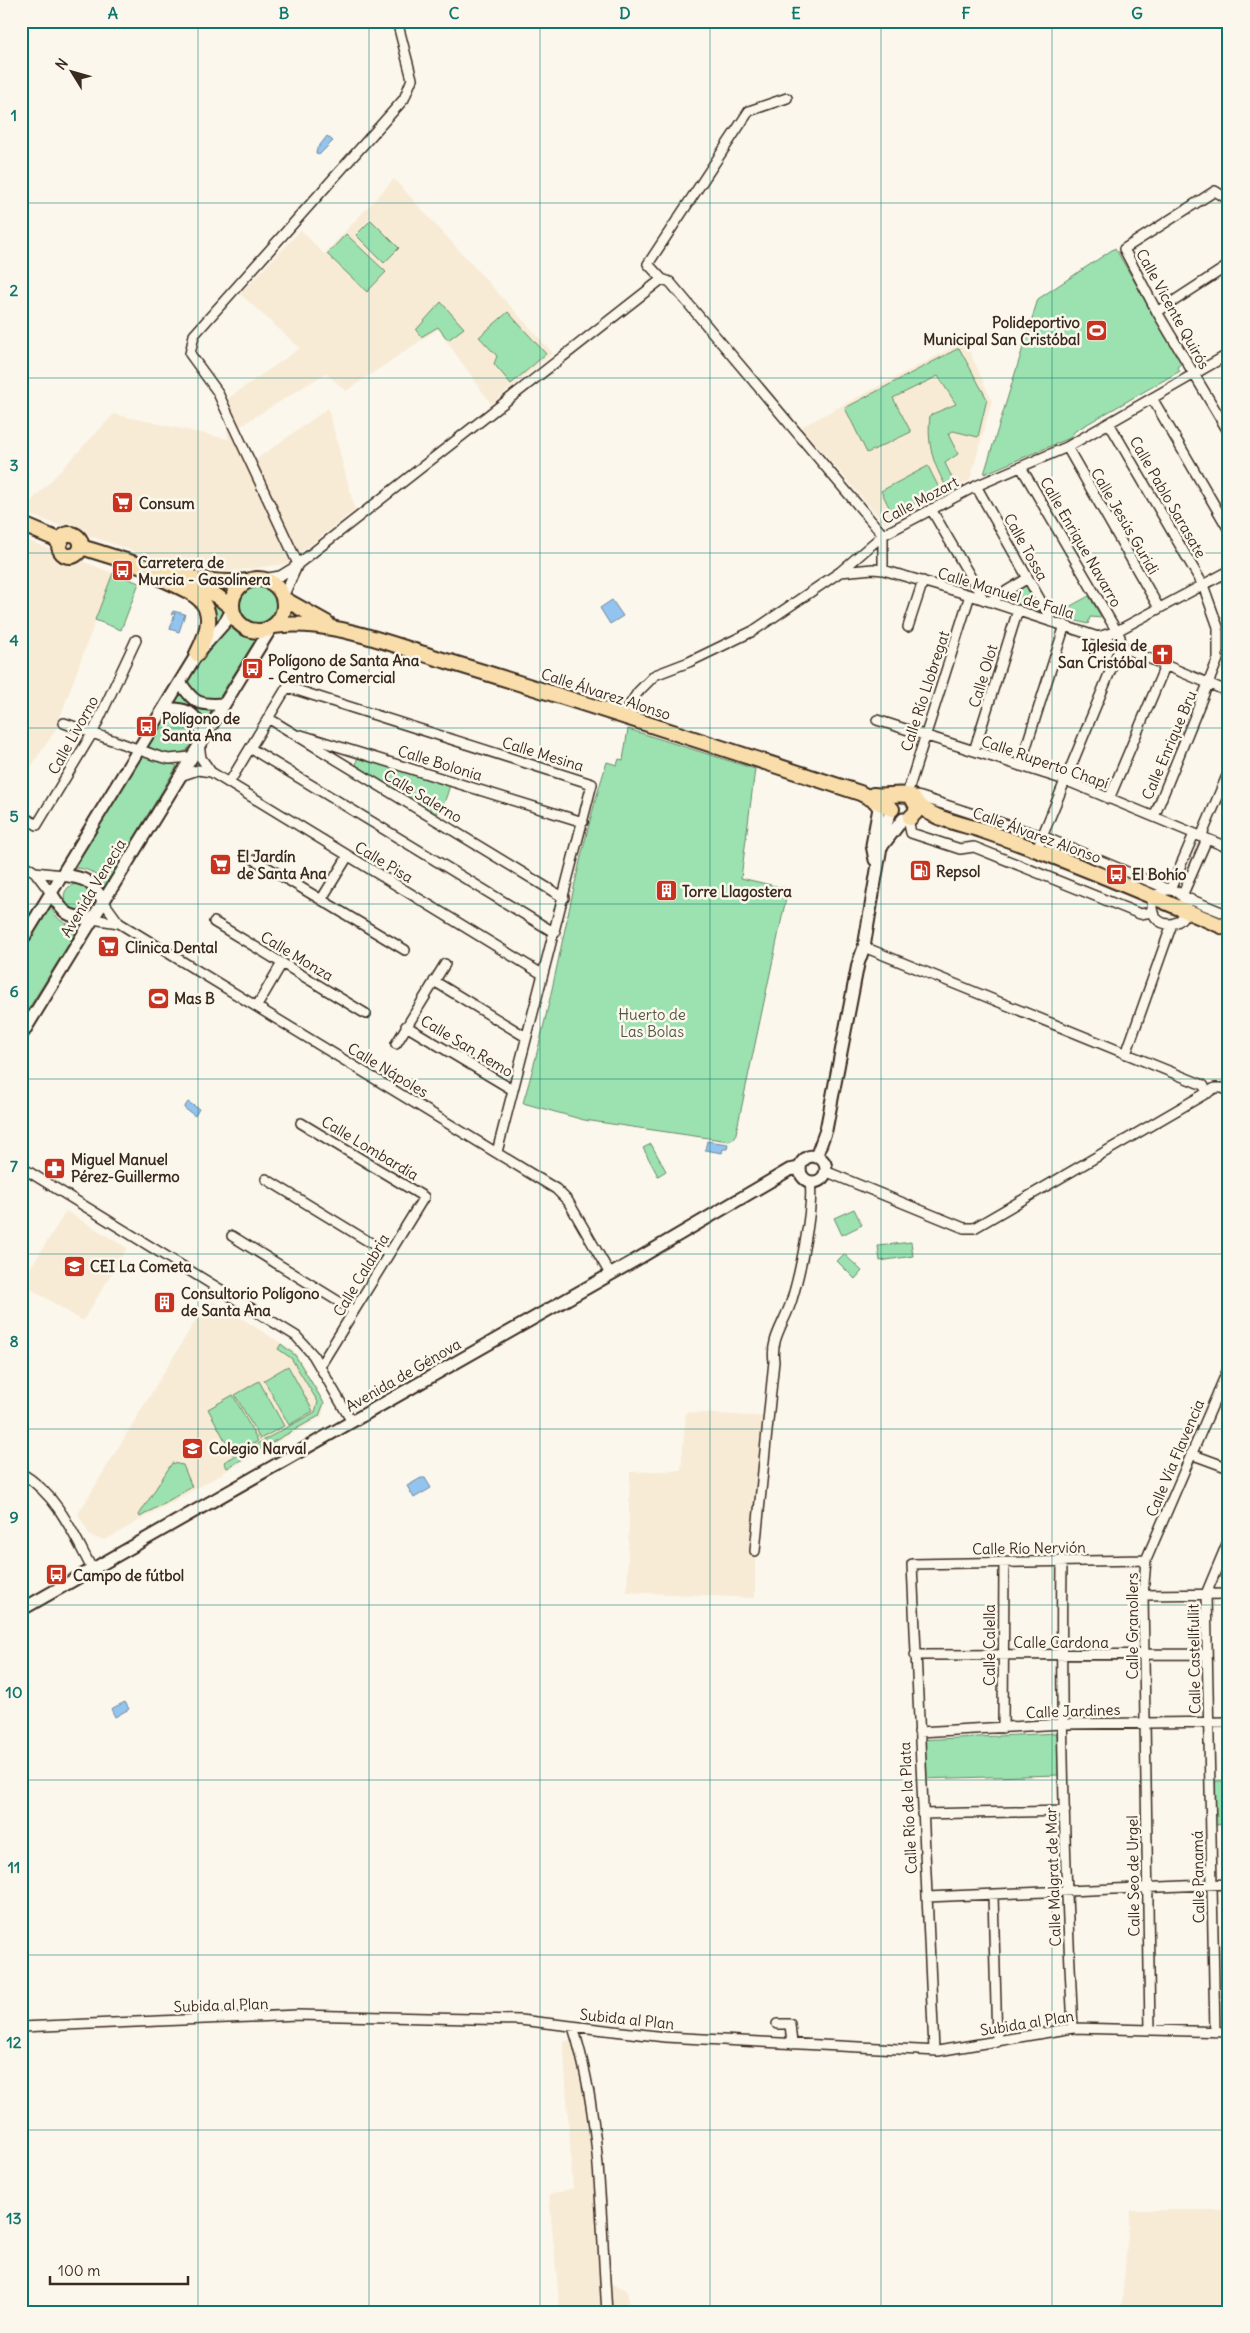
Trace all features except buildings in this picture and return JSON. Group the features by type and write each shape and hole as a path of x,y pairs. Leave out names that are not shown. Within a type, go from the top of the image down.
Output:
{"main road":[{"path":"21,524 61,540 67,535 74,535 80,540 81,547 199,586 232,609"},
{"path":"120,559 201,580 223,582 263,579 276,586 283,598 283,612 272,627 259,631 249,630 237,621 232,609 234,594 248,581"},
{"path":"120,559 192,592 203,602 208,615 208,626 206,636 197,654"},
{"name":"Calle Álvarez Alonso","path":"283,598 312,617 341,630 864,794 892,809"},
{"name":"Calle Álvarez Alonso","path":"272,627 298,624 341,630"},
{"name":"Calle Álvarez Alonso","path":"864,794 883,796 905,794 922,807 944,818"},
{"path":"905,794 917,809 907,818 897,816 892,809 894,800 905,794"},
{"name":"Calle Álvarez Alonso","path":"907,818 922,815 944,818 1039,842 1154,905 1186,911 1229,929"}],"street":[{"path":"283,598 298,564 217,392 190,354 194,336 404,99 412,79 397,21"},
{"path":"787,98 749,111 648,264 662,279 670,282 883,536 883,570"},
{"name":"Calle Vicente Quirós","path":"1229,200 1215,191 1124,249 1156,312 1229,433"},
{"path":"1156,312 1229,265"},
{"path":"263,579 280,576 298,564 662,279"},
{"name":"Calle Mozart","path":"622,717 638,692 655,675 689,662 753,631 840,572 883,536 976,486 1067,447 1229,354"},
{"path":"1152,398 1229,530"},
{"name":"Calle Pablo Sarasate","path":"1109,423 1203,585 1218,627 1218,659 1209,684"},
{"name":"Calle Jesús Guridi","path":"1067,447 1159,608"},
{"name":"Calle Enrique Navarro","path":"1021,467 1117,632 1121,645"},
{"name":"Calle Tossa","path":"976,486 1052,621"},
{"path":"931,509 987,600 1028,578"},
{"name":"Calle Manuel de Falla","path":"840,572 883,570 987,600 1121,645 1229,692"},
{"path":"1098,637 1117,632 1229,571"},
{"path":"908,627 922,581"},
{"name":"Calle Río Llobregat","path":"905,794 926,736 970,595"},
{"path":"21,942 197,654 226,621 232,609"},
{"name":"Calle Olot","path":"974,751 1018,610"},
{"path":"1020,766 1066,625"},
{"name":"Avenida Venecia","path":"21,1036 201,739 272,627"},
{"name":"Calle Livorno","path":"21,815 37,825 93,732 136,640"},
{"path":"1039,842 1121,645"},
{"path":"1109,799 1166,664"},
{"path":"180,682 191,698 204,705 223,704"},
{"name":"Calle Enrique Bru","path":"1154,817 1209,684"},
{"name":"Calle Mesina","path":"229,783 287,687 592,784 497,1152"},
{"path":"164,708 185,710 197,718 201,739 201,758 211,772"},
{"name":"Calle Salerno","path":"268,718 564,898"},
{"name":"Calle Ruperto Chapí","path":"877,720 1065,780 1229,848"},
{"path":"64,723 169,759 191,757"},
{"name":"Calle Bolonia","path":"289,731 583,822"},
{"name":"Calle Pisa","path":"250,748 555,933"},
{"path":"1201,837 1170,890 1161,892 1154,905 1160,922 1172,924 1182,919 1186,911 1186,905 1182,896 1201,837 1229,770"},
{"path":"178,777 191,771 211,772"},
{"name":"Calle Pisa","path":"211,772 542,974"},
{"path":"864,794 879,808 872,846 876,870"},
{"name":"Calle Álvarez Alonso","path":"905,794 921,797 1182,896"},
{"path":"816,1157 826,1130 858,964 864,947 884,828 892,809"},
{"path":"876,870 883,846 907,818"},
{"name":"Calle Álvarez Alonso","path":"907,818 911,833 960,849 974,848 1140,914 1154,905"},
{"path":"321,900 348,856"},
{"path":"255,860 405,950"},
{"path":"21,863 35,872 61,910 72,917 92,919"},
{"path":"35,872 81,877 93,884 103,901"},
{"path":"1182,896 1229,915"},
{"name":"Calle Nápoles","path":"103,901 119,923 551,1185 564,1196 610,1274"},
{"name":"Calle Nápoles","path":"92,919 119,923"},
{"name":"Calle Monza","path":"214,922 366,1014"},
{"path":"1126,1054 1172,924"},
{"path":"864,947 1203,1085 1208,1093"},
{"path":"256,1006 282,963"},
{"name":"Calle San Remo","path":"396,1044 445,964"},
{"path":"434,981 526,1037"},
{"name":"Calle San Remo","path":"406,1026 512,1090"},
{"path":"825,1171 964,1228 974,1228 1208,1093 1221,1087 1229,1093"},
{"name":"Calle Lombardía","path":"300,1123 424,1197"},
{"path":"755,1551 774,1361 772,1348 793,1298 811,1205 810,1182 802,1175 800,1168 805,1159 816,1157 823,1162 825,1171 820,1180 810,1182"},
{"path":"21,1168 290,1332 303,1342 320,1366 352,1422"},
{"name":"Avenida de Génova","path":"21,1610 352,1422 785,1172 800,1168"},
{"path":"266,1179 390,1254"},
{"name":"Calle Calabria","path":"320,1366 424,1197"},
{"path":"232,1236 354,1311"},
{"name":"Calle Vía Flavencia","path":"1146,1560 1229,1366"},
{"path":"1218,1392 1229,1395"},
{"path":"1191,1454 1229,1468"},
{"path":"21,1472 40,1485 51,1497 92,1569"},
{"name":"Calle Castellfullit","path":"1208,1723 1206,1594 1229,1539"},
{"name":"Calle Malgrat de Mar","path":"1062,1560 1061,1656 1064,1811 1073,2028"},
{"name":"Calle Río Nervión","path":"912,1564 1146,1560"},
{"name":"Calle Granollers","path":"1145,1722 1143,1595 1146,1560"},
{"name":"Calle Calella","path":"1003,1728 1004,1562"},
{"name":"Calle Río de la Plata","path":"912,1564 934,2050"},
{"path":"1143,1595 1229,1594"},
{"name":"Calle Cardona","path":"916,1655 1207,1654"},
{"name":"Calle Seo de Urgel","path":"1145,1722 1146,1888 1150,2030"},
{"name":"Calle Jardines","path":"919,1732 1062,1724 1229,1722"},
{"name":"Calle Panamá","path":"1208,1723 1214,2032"},
{"path":"922,1814 1064,1811"},
{"path":"926,1897 1229,1884"},
{"path":"993,1895 997,2042"},
{"name":"Subida al Plan","path":"21,2027 297,2015 520,2020 665,2038 934,2050 997,2042 1073,2028 1229,2032"},
{"path":"777,2024 790,2024 792,2044"},
{"path":"574,2026 583,2055 594,2114 607,2312"}],"shaded area":[{"path":"394,179 553,353 491,404 438,329 346,391 326,373 237,428 254,461 328,408 355,510 286,564 202,575 21,512 114,414 228,439 224,401 300,348 240,294 301,230 324,254"},
{"path":"965,341 992,401 970,480 885,524 801,427"},
{"path":"21,538 113,573 55,731 28,771 21,769"},
{"name":"CEI La Cometa","path":"66,1211 127,1248 83,1321 21,1283"},
{"name":"Colegio Narval","path":"209,1298 295,1352 325,1403 322,1417 105,1540 90,1536 78,1514"},
{"path":"686,1412 769,1417 755,1551 755,1598 627,1592 630,1472 681,1470"},
{"path":"578,2040 594,2114 605,2281 627,2290 630,2312 560,2312 549,2195 573,2188 563,2041"},
{"path":"1130,2210 1229,2210 1229,2312 1121,2312"}],"green space":[{"path":"371,220 399,248 384,263 356,235"},
{"path":"346,234 386,272 367,292 327,254"},
{"name":"Polideportivo Municipal San Cristóbal","path":"1115,248 1182,363 1177,367 1180,371 1075,431 1070,438 984,474 1038,299"},
{"path":"441,302 464,328 448,340 438,327 421,337 416,330"},
{"path":"508,312 546,354 511,384 494,364 497,356 479,337"},
{"path":"959,348 987,399 978,437 953,431 948,434 958,454 945,463 955,484 947,488 932,453 929,435 930,415 956,404 938,376 893,398 911,432 867,453 845,408"},
{"path":"928,466 940,490 893,515 881,491"},
{"path":"113,573 139,583 121,630 95,620"},
{"path":"1026,585 1041,611 1000,599"},
{"path":"258,587 271,592 276,605 271,618 258,623 245,618 240,605 245,592"},
{"path":"1089,596 1102,618 1090,617 1088,624 1054,615"},
{"path":"208,600 219,604 223,611 221,618 210,632"},
{"path":"229,626 240,635 256,639 219,698 203,699 192,691 187,681 211,642"},
{"path":"182,692 195,705 214,710 205,724 188,706 173,705"},
{"path":"178,714 187,718 196,730 192,744 179,754 169,755 147,746 163,718"},
{"name":"Huerto de Las Bolas","path":"628,729 755,769 741,878 788,889 735,1138 729,1141 584,1120 523,1103 535,1061 594,804 607,762 617,765 619,759 623,760"},
{"path":"141,755 177,766 104,888 92,872 73,868"},
{"path":"362,756 450,785 445,801 435,815 358,769 356,766 357,759"},
{"path":"77,884 86,888 90,897 86,906 77,910 68,906 64,897 68,888"},
{"path":"50,905 55,915 62,921 75,925 81,924 21,1021 21,953"},
{"path":"651,1144 666,1171 658,1176 643,1148"},
{"path":"854,1209 862,1225 842,1235 834,1218"},
{"path":"911,1242 913,1256 880,1261 878,1246"},
{"path":"844,1254 862,1271 855,1279 837,1261"},
{"path":"281,1344 295,1355 324,1403 319,1416 227,1468 224,1462 315,1412 318,1402 291,1358 278,1349"},
{"path":"288,1366 313,1411 289,1425 264,1380"},
{"path":"259,1381 284,1426 260,1439 235,1395"},
{"path":"233,1395 258,1441 233,1455 208,1409"},
{"path":"172,1463 183,1465 192,1487 140,1517 139,1515"},
{"path":"1057,1733 1059,1775 920,1779 918,1740"},
{"path":"1215,1781 1229,1781 1229,1824 1215,1825"}],"water":[{"path":"327,136 333,141 319,155 316,153 317,149"},
{"path":"612,600 623,616 610,624 600,608"},
{"path":"173,611 185,614 179,632 170,629 175,613 171,615"},
{"path":"188,1102 199,1109 195,1116 184,1108"},
{"path":"707,1141 728,1144 727,1149 723,1149 722,1153 705,1150"},
{"path":"421,1478 425,1478 431,1488 414,1498 407,1486"},
{"path":"125,1702 129,1709 115,1717 111,1709"}],"place":[{"name":"Polideportivo Municipal San Cristóbal","path":"1096,331"},
{"name":"Consum","path":"123,503"},
{"name":"Carretera de Murcia - Gasolinera","path":"122,571"},
{"name":"Iglesia de San Cristóbal","path":"1163,654"},
{"name":"Polígono de Santa Ana - Centro Comercial","path":"252,669"},
{"name":"Polígono de Santa Ana","path":"146,727"},
{"name":"El Jardín de Santa Ana","path":"221,865"},
{"name":"Repsol","path":"920,871"},
{"name":"El Bohío","path":"1116,874"},
{"name":"Torre Llagostera","path":"666,891"},
{"name":"Clinica Dental","path":"109,947"},
{"name":"Mas B","path":"158,998"},
{"name":"Miguel Manuel Pérez-Guillermo","path":"55,1168"},
{"name":"CEI La Cometa","path":"74,1266"},
{"name":"Consultorio Polígono de Santa Ana","path":"165,1302"},
{"name":"Colegio Narval","path":"193,1448"},
{"name":"Campo de fútbol","path":"57,1575"}]}
